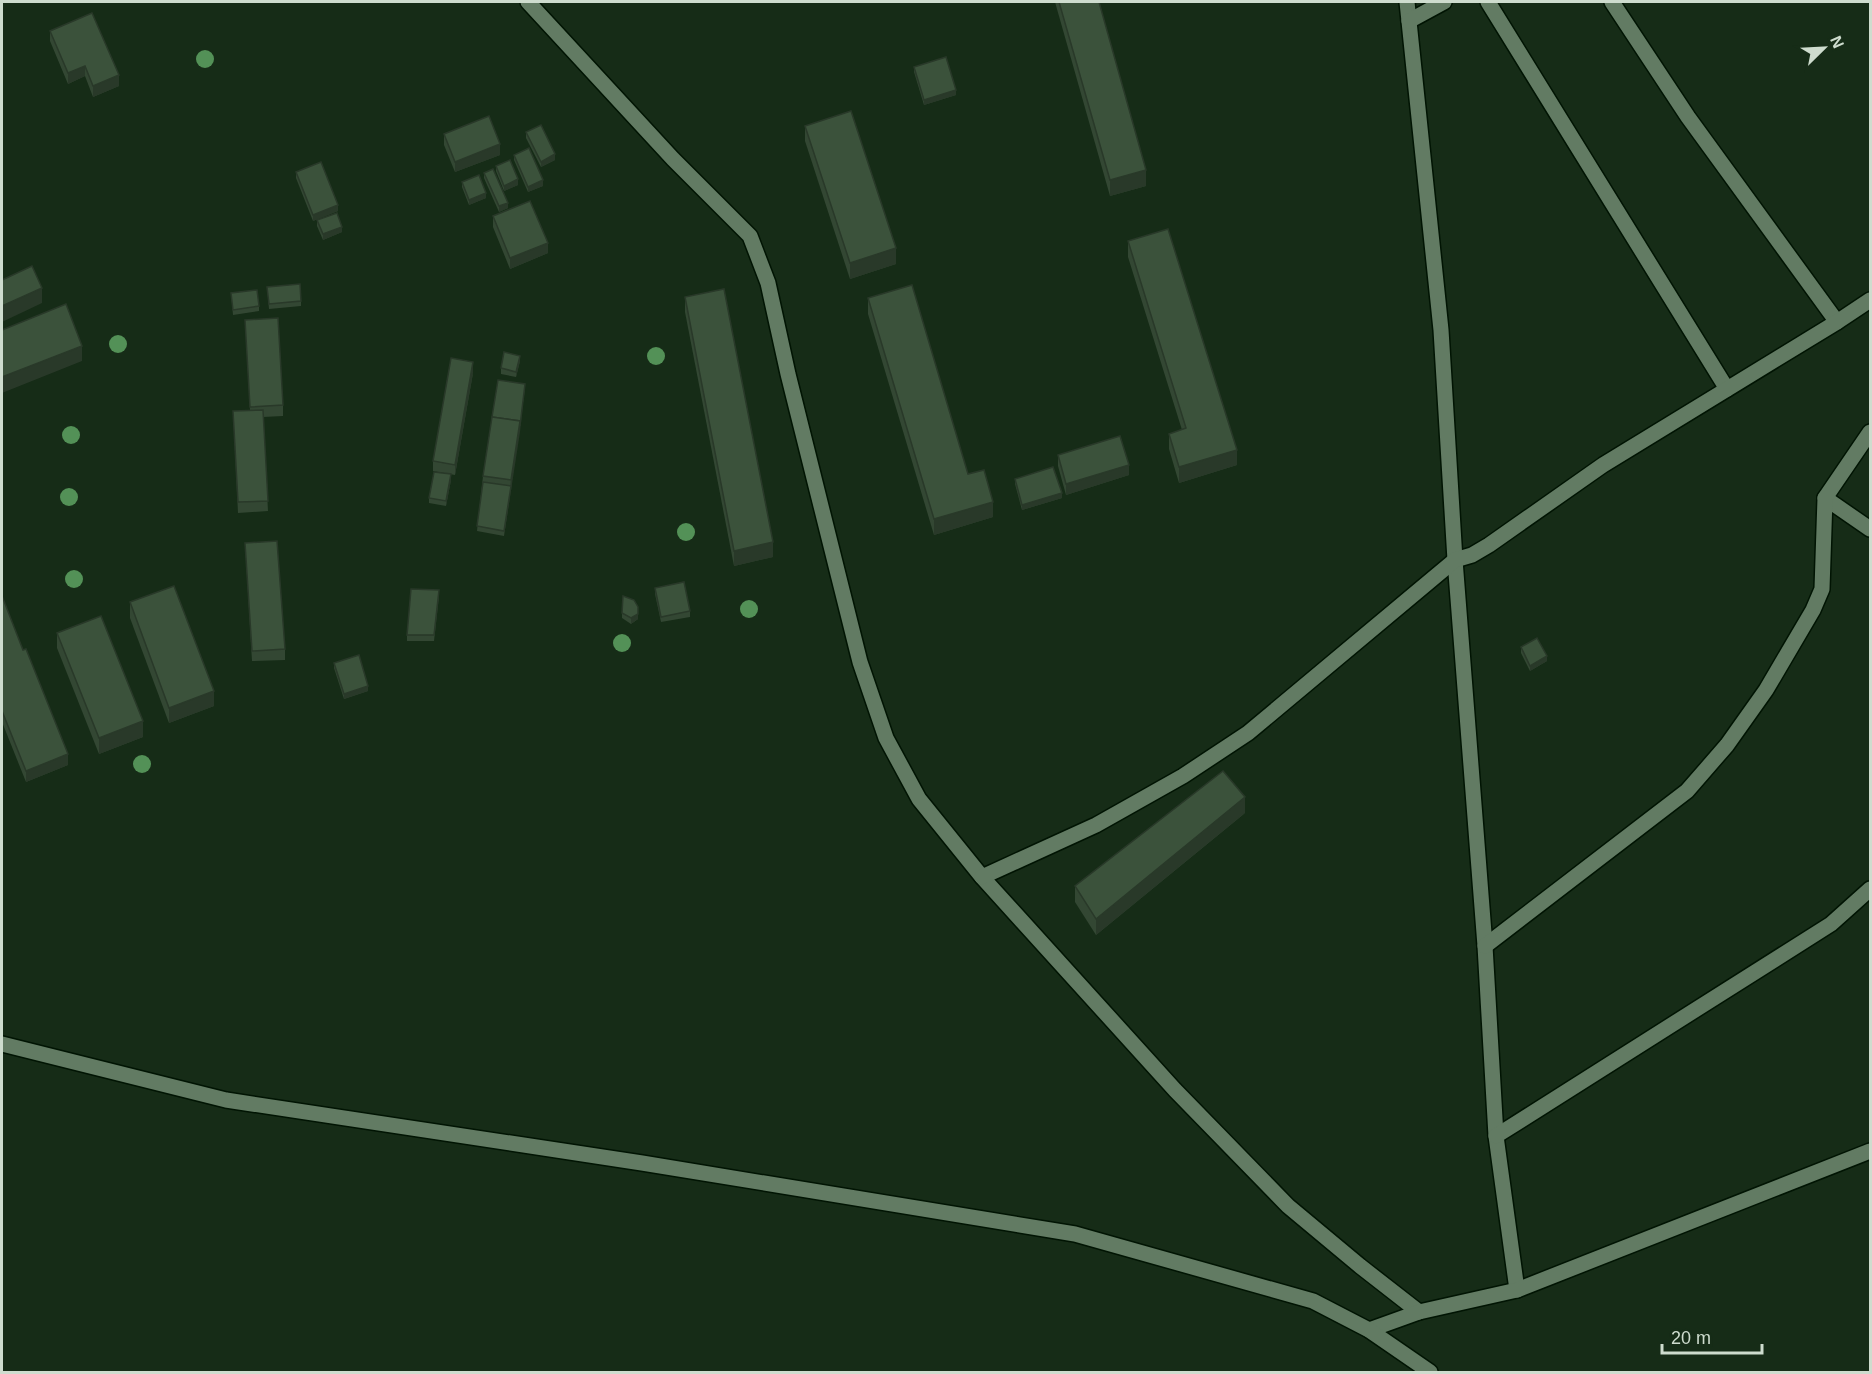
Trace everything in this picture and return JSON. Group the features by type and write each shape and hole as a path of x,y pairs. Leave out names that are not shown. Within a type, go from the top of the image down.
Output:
{"street":[{"path":"528,2 673,159 750,236 768,283 788,374 860,662 886,738 919,799 982,877 1175,1090 1288,1206 1419,1312"},
{"path":"1407,2 1441,330 1455,560 1485,946 1496,1136 1517,1290"},
{"path":"1409,21 1444,2"},
{"path":"1488,2 1726,390"},
{"path":"1612,2 1688,117 1837,322"},
{"path":"982,877 1096,825 1183,776 1248,733 1455,560 1472,555 1489,545 1603,465 1870,300"},
{"path":"1485,946 1687,791 1727,745 1766,690 1813,610 1822,589 1825,498 1870,432"},
{"path":"1825,498 1870,529"},
{"path":"1496,1136 1831,924 1870,889"},
{"path":"2,1044 226,1100 653,1165 1075,1234 1313,1301 1369,1330 1430,1372"},
{"path":"1369,1330 1419,1312 1517,1290 1870,1151"}],"building":[{"path":"1059,2 1099,2 1146,170 1110,180"},
{"path":"92,13 119,75 93,86 85,66 68,73 50,31"},
{"path":"946,57 956,90 924,100 914,67"},
{"path":"851,111 896,248 850,263 805,126"},
{"path":"489,116 500,144 455,162 444,134"},
{"path":"541,125 555,154 541,162 526,132"},
{"path":"529,148 543,180 528,187 514,155"},
{"path":"510,160 518,179 504,186 496,166"},
{"path":"321,162 338,205 313,215 296,172"},
{"path":"493,169 508,203 499,206 484,173"},
{"path":"479,175 486,193 469,200 462,182"},
{"path":"530,201 548,243 510,258 493,216"},
{"path":"337,213 342,227 323,234 317,220"},
{"path":"1168,229 1237,450 1179,467 1169,434 1186,428 1128,241"},
{"path":"32,266 42,288 2,306 2,280"},
{"path":"300,284 301,301 269,304 267,287"},
{"path":"912,285 968,474 984,470 993,502 934,519 868,298"},
{"path":"724,289 773,542 734,551 685,297"},
{"path":"257,290 259,306 233,310 231,293"},
{"path":"66,304 82,346 2,377 2,330"},
{"path":"278,318 283,405 250,407 245,320"},
{"path":"504,352 520,356 516,372 501,368"},
{"path":"451,358 473,362 455,465 433,461"},
{"path":"498,380 525,384 520,426 520,421 492,417"},
{"path":"263,410 268,501 238,502 233,411"},
{"path":"492,417 520,421 511,480 483,476"},
{"path":"1120,436 1129,465 1066,484 1058,455"},
{"path":"1053,467 1062,493 1022,505 1015,479"},
{"path":"434,472 451,474 446,501 429,498"},
{"path":"483,482 511,486 504,531 477,526"},
{"path":"277,541 285,649 252,651 245,543"},
{"path":"684,582 690,611 661,617 655,588"},
{"path":"174,586 214,691 169,708 130,602"},
{"path":"411,589 439,590 434,635 407,635"},
{"path":"2,596 68,754 26,771 2,711"},
{"path":"623,596 634,600 638,607 638,614 631,618 622,613"},
{"path":"101,616 143,721 99,738 57,633"},
{"path":"1537,638 1547,656 1530,666 1521,647"},
{"path":"359,655 368,686 344,694 334,663"},
{"path":"1223,771 1245,797 1096,919 1075,886"}]}
